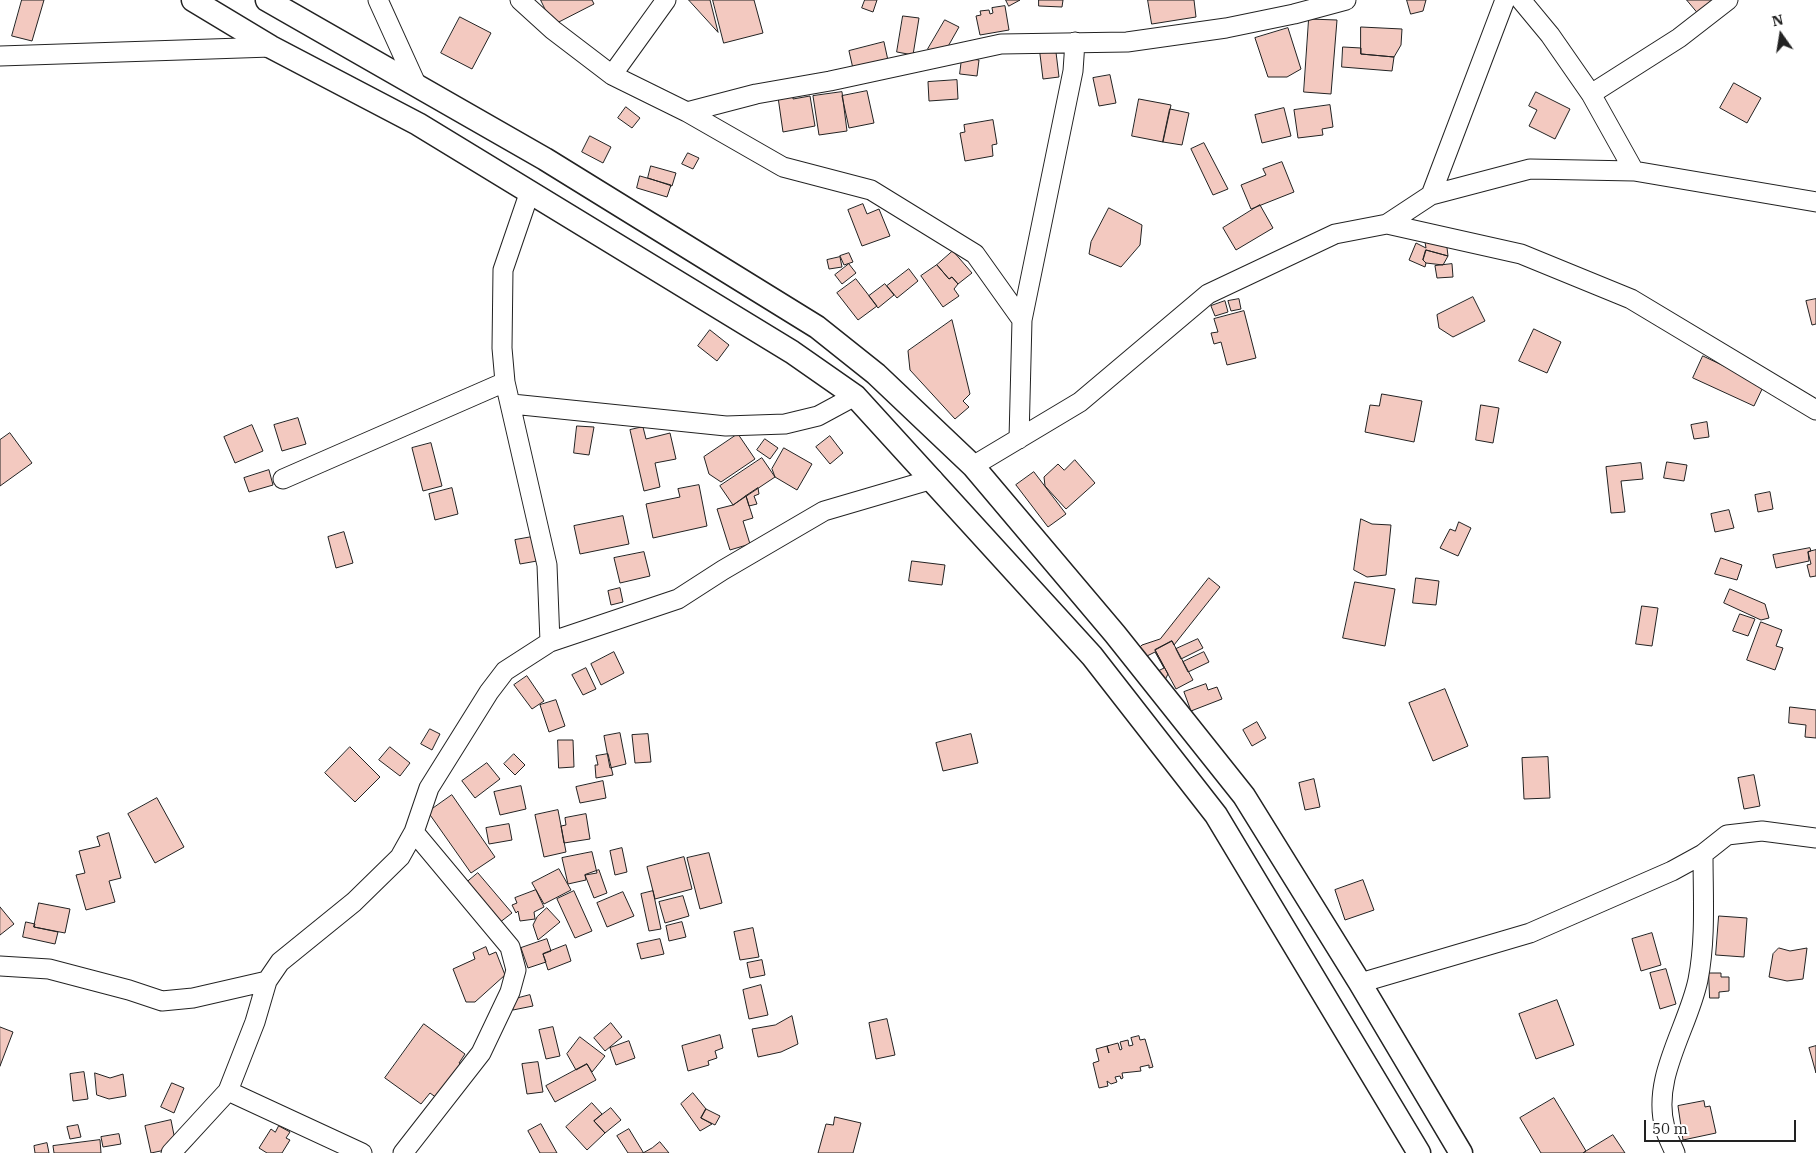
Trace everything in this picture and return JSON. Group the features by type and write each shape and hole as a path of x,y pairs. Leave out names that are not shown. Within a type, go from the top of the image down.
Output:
{"street":[{"path":"193,0 271,47 418,124 529,194 792,352 856,396 1092,656 1216,815 1419,1153"},
{"path":"267,0 545,159 817,327 876,374 973,466 1115,634 1244,796 1360,983 1461,1153"},
{"path":"378,0 417,86"},
{"path":"520,0 552,30 612,75 687,112 783,167 870,190 975,254 1022,320"},
{"path":"612,75 666,0"},
{"path":"687,112 756,94 830,81 1002,44 1127,42 1226,28 1294,14 1346,0"},
{"path":"1521,0 1550,35 1591,94 1634,170"},
{"path":"1591,94 1679,38 1728,0"},
{"path":"1431,195 1507,3"},
{"path":"1019,439 1022,320 1073,71 1076,42"},
{"path":"0,56 271,47"},
{"path":"973,466 1080,402 1208,294 1336,234 1387,224 1431,195 1530,169 1634,170 1816,202"},
{"path":"529,194 504,270 502,348 505,382 512,404 547,565 550,642"},
{"path":"1387,224 1521,254 1631,299 1816,410"},
{"path":"283,479 505,382"},
{"path":"512,404 726,426 784,424 818,416 856,396"},
{"path":"171,1153 228,1091 255,1022 267,981 280,962 354,902 400,857 414,832 429,788 505,671 550,642 678,599 730,565 824,511 933,479"},
{"path":"1360,983 1530,933 1672,871 1703,854 1728,835 1762,831 1816,838"},
{"path":"403,1153 481,1053 510,992 516,970 510,947 414,832"},
{"path":"1675,1153 1665,1128 1662,1106 1667,1073 1697,981 1704,928 1703,854"},
{"path":"0,966 49,969 129,990 162,1001 193,998 267,981"},
{"path":"228,1091 362,1153"}],"building":[{"path":"22,0 44,0 32,41 12,36"},
{"path":"541,0 592,0 594,4 553,25"},
{"path":"689,0 710,0 718,32"},
{"path":"713,0 754,0 763,33 724,43"},
{"path":"865,0 877,0 873,12 862,8"},
{"path":"1006,0 1020,0 1009,6"},
{"path":"1039,0 1063,0 1062,7 1039,6"},
{"path":"1148,0 1194,0 1196,17 1152,24"},
{"path":"1407,0 1426,0 1423,11 1411,14"},
{"path":"1687,0 1715,0 1698,13"},
{"path":"1005,6 1009,30 980,35 976,16 981,15 980,11 989,10 990,14 993,13 992,8"},
{"path":"903,16 919,18 913,55 897,52"},
{"path":"460,17 491,33 472,69 441,53"},
{"path":"1309,19 1337,20 1331,94 1304,92"},
{"path":"945,20 959,27 942,57 928,49"},
{"path":"1361,27 1402,29 1401,45 1394,57 1361,54"},
{"path":"1288,28 1301,69 1287,77 1268,77 1255,38"},
{"path":"884,42 889,65 854,73 849,51"},
{"path":"1055,44 1059,77 1043,79 1039,46"},
{"path":"1343,47 1361,48 1361,54 1394,57 1392,71 1342,67"},
{"path":"962,58 979,60 977,76 960,74"},
{"path":"1110,75 1116,103 1099,106 1093,78"},
{"path":"957,80 958,99 929,101 928,82"},
{"path":"1734,83 1761,98 1747,123 1720,108"},
{"path":"867,91 874,123 849,128 842,96"},
{"path":"842,92 847,131 819,135 813,96"},
{"path":"1536,92 1570,109 1555,139 1529,126 1537,110 1529,106"},
{"path":"793,94 793,99 810,96 815,126 783,132 778,97"},
{"path":"1139,99 1171,105 1163,142 1132,136"},
{"path":"1330,105 1333,127 1322,129 1323,135 1298,138 1294,110"},
{"path":"626,107 640,118 632,128 618,118"},
{"path":"1284,108 1291,136 1262,143 1255,115"},
{"path":"1170,109 1189,113 1182,145 1163,142"},
{"path":"993,120 997,144 992,145 993,156 965,161 960,133 965,132 964,125"},
{"path":"590,136 611,147 603,163 582,152"},
{"path":"1204,143 1228,189 1213,195 1191,149"},
{"path":"688,153 699,158 693,169 682,164"},
{"path":"1282,162 1294,192 1251,209 1241,185 1266,175 1263,169"},
{"path":"651,166 676,173 672,186 648,178"},
{"path":"640,176 671,185 667,197 637,188"},
{"path":"863,204 867,214 879,209 890,236 862,246 848,210"},
{"path":"1260,205 1273,228 1236,250 1223,228"},
{"path":"1109,208 1142,225 1140,245 1121,267 1089,254 1091,242"},
{"path":"1446,239 1448,256 1426,250 1423,260 1426,263 1425,267 1409,260 1416,243 1426,248 1425,242"},
{"path":"1426,250 1448,256 1443,265 1426,263 1423,260"},
{"path":"953,251 972,273 958,284 952,277 949,279 937,265"},
{"path":"849,253 853,262 844,265 840,256"},
{"path":"840,257 842,267 829,269 827,260"},
{"path":"849,264 856,273 842,284 835,275"},
{"path":"1452,264 1453,277 1437,278 1435,266"},
{"path":"937,265 949,279 952,277 958,284 954,289 959,296 943,307 921,276"},
{"path":"909,269 918,281 897,298 887,286"},
{"path":"856,279 877,306 858,320 837,293"},
{"path":"885,284 894,295 878,308 869,296"},
{"path":"1473,297 1485,321 1453,337 1439,328 1437,315"},
{"path":"1239,299 1241,309 1231,311 1228,301"},
{"path":"1816,299 1816,324 1812,325 1806,301"},
{"path":"1225,301 1228,312 1215,316 1211,306"},
{"path":"1244,311 1256,358 1227,365 1221,342 1214,344 1211,333 1218,332 1214,319"},
{"path":"952,320 970,394 963,401 969,407 955,419 910,370 908,351"},
{"path":"1534,329 1561,342 1547,373 1519,361"},
{"path":"710,330 729,345 717,361 698,346"},
{"path":"1703,356 1764,385 1754,406 1693,378"},
{"path":"1382,394 1422,401 1414,442 1365,432 1370,405 1379,406"},
{"path":"1481,405 1499,408 1493,443 1476,440"},
{"path":"298,418 306,444 282,451 274,425"},
{"path":"1707,422 1709,437 1694,439 1691,425"},
{"path":"252,425 263,451 235,463 224,437"},
{"path":"577,426 594,427 589,455 574,453"},
{"path":"643,427 646,439 670,433 676,459 655,463 660,487 644,491 630,430"},
{"path":"10,433 32,463 0,486 0,440"},
{"path":"738,434 755,459 721,482 709,474 704,457"},
{"path":"830,436 843,453 830,464 816,447"},
{"path":"765,439 778,448 770,459 757,450"},
{"path":"431,443 442,486 423,491 412,448"},
{"path":"784,448 812,464 797,490 775,477 772,469"},
{"path":"762,458 775,477 733,505 720,486"},
{"path":"1075,460 1095,483 1066,509 1045,486 1044,477 1058,464 1064,470"},
{"path":"1667,462 1687,465 1684,481 1664,478"},
{"path":"1641,463 1643,479 1621,481 1625,512 1611,513 1606,467"},
{"path":"269,470 273,485 249,492 244,478"},
{"path":"1034,472 1066,514 1048,527 1016,485"},
{"path":"699,485 707,526 653,538 646,504 680,497 678,489"},
{"path":"452,488 458,514 435,520 429,494"},
{"path":"758,488 759,494 754,496 757,504 749,506 746,496"},
{"path":"1770,492 1773,509 1758,512 1755,495"},
{"path":"746,496 753,518 743,521 750,544 730,550 717,509 733,505"},
{"path":"1729,510 1734,528 1715,532 1711,514"},
{"path":"623,516 629,544 580,554 574,526"},
{"path":"1361,519 1372,524 1391,525 1386,575 1367,577 1354,570"},
{"path":"1459,522 1471,528 1458,556 1440,548 1450,529 1455,531"},
{"path":"344,532 353,563 336,568 328,537"},
{"path":"532,537 537,561 520,564 515,540"},
{"path":"1810,548 1811,551 1808,552 1809,561 1776,568 1773,555"},
{"path":"1816,550 1816,576 1810,577 1807,565 1811,564 1808,552"},
{"path":"644,552 650,576 620,583 614,558"},
{"path":"1721,558 1742,565 1737,580 1715,574"},
{"path":"912,561 945,565 942,585 909,581"},
{"path":"1209,578 1220,587 1174,645 1172,641 1155,650 1168,674 1164,682 1158,671 1164,668 1155,652 1147,656 1138,649 1142,645 1160,639"},
{"path":"1416,578 1439,581 1436,605 1413,603"},
{"path":"1355,582 1395,589 1385,646 1343,638"},
{"path":"620,588 623,602 611,605 608,591"},
{"path":"1730,589 1765,604 1769,618 1761,620 1724,603"},
{"path":"1642,606 1658,608 1652,646 1636,644"},
{"path":"1740,614 1755,619 1748,636 1733,631"},
{"path":"1761,622 1782,630 1776,646 1783,648 1775,670 1747,660"},
{"path":"1198,639 1203,648 1181,659 1176,649"},
{"path":"1172,641 1193,680 1176,689 1155,650"},
{"path":"614,652 624,673 601,685 591,664"},
{"path":"1204,652 1209,662 1188,672 1183,662"},
{"path":"586,668 596,689 583,695 572,675"},
{"path":"527,676 544,701 532,709 514,685"},
{"path":"1206,684 1208,690 1217,687 1222,699 1191,711 1184,692"},
{"path":"1445,689 1468,746 1433,761 1409,703"},
{"path":"556,700 565,726 549,732 540,705"},
{"path":"1790,707 1816,710 1816,738 1805,737 1806,725 1789,723"},
{"path":"1257,722 1266,738 1252,746 1243,730"},
{"path":"430,729 440,734 432,750 421,744"},
{"path":"620,733 626,764 610,768 604,736"},
{"path":"648,734 651,762 635,763 632,735"},
{"path":"971,734 978,763 943,771 936,743"},
{"path":"558,740 573,740 574,767 559,768"},
{"path":"350,747 380,777 355,802 325,773"},
{"path":"390,747 410,763 400,776 379,760"},
{"path":"514,754 525,765 515,775 504,764"},
{"path":"608,754 613,775 596,778 595,765 598,765 596,756"},
{"path":"1548,757 1550,798 1524,799 1522,758"},
{"path":"487,763 500,779 475,798 462,781"},
{"path":"1754,775 1760,806 1744,809 1738,778"},
{"path":"1314,779 1320,807 1305,810 1299,783"},
{"path":"603,781 606,798 580,803 576,787"},
{"path":"521,786 526,809 500,815 494,792"},
{"path":"452,795 495,857 471,873 428,812"},
{"path":"157,798 184,847 155,863 128,814"},
{"path":"558,810 566,852 544,857 535,815"},
{"path":"586,814 590,839 564,843 561,826 566,825 565,818"},
{"path":"509,824 512,840 489,844 486,828"},
{"path":"109,833 121,878 109,881 115,902 86,910 76,875 85,873 79,851 100,846 97,837"},
{"path":"622,848 627,872 615,875 610,851"},
{"path":"592,852 597,873 585,875 586,880 568,884 562,858"},
{"path":"709,853 722,903 700,909 687,858"},
{"path":"684,857 692,889 655,899 647,867"},
{"path":"559,869 571,890 544,904 532,883"},
{"path":"599,870 607,893 594,898 585,875"},
{"path":"478,873 512,913 499,923 466,883"},
{"path":"1363,880 1374,910 1345,920 1335,890"},
{"path":"536,890 544,907 534,912 535,919 520,921 518,911 516,913 512,905 517,903 515,898"},
{"path":"574,891 592,931 575,938 557,899"},
{"path":"653,891 661,929 649,931 641,894"},
{"path":"623,892 634,916 607,927 597,903"},
{"path":"683,896 689,916 665,923 659,902"},
{"path":"39,903 70,909 65,933 34,927"},
{"path":"0,907 14,924 0,935"},
{"path":"547,908 560,922 538,940 533,925 537,917"},
{"path":"1719,916 1747,918 1744,957 1716,955"},
{"path":"26,922 35,924 34,927 58,932 55,944 23,937"},
{"path":"682,922 686,937 669,941 666,926"},
{"path":"753,928 759,957 740,960 734,932"},
{"path":"1652,933 1661,965 1641,971 1632,939"},
{"path":"547,939 551,951 543,954 546,962 528,968 521,948"},
{"path":"660,939 664,954 641,959 637,944"},
{"path":"566,945 571,961 548,970 543,954"},
{"path":"486,947 489,955 496,952 505,975 475,1002 466,1002 453,969 475,959 473,953"},
{"path":"1779,948 1790,951 1807,948 1803,979 1787,981 1769,977 1773,954"},
{"path":"762,960 765,975 750,978 747,963"},
{"path":"1666,969 1676,1004 1660,1009 1650,973"},
{"path":"1709,973 1721,973 1721,977 1729,977 1729,991 1719,992 1719,998 1710,998"},
{"path":"761,985 768,1015 749,1019 743,990"},
{"path":"530,995 533,1006 513,1010 511,1000"},
{"path":"1557,1000 1574,1045 1536,1059 1519,1014"},
{"path":"792,1016 798,1044 781,1052 758,1057 752,1029 775,1025"},
{"path":"887,1019 895,1055 876,1059 869,1023"},
{"path":"611,1023 622,1037 605,1051 594,1038"},
{"path":"424,1024 465,1054 459,1063 465,1067 441,1101 430,1093 421,1104 385,1078"},
{"path":"0,1027 13,1032 0,1066"},
{"path":"553,1027 560,1056 546,1059 539,1030"},
{"path":"720,1035 723,1048 715,1051 717,1058 708,1061 709,1065 688,1071 682,1046"},
{"path":"1139,1036 1140,1040 1145,1039 1153,1067 1149,1068 1149,1065 1140,1067 1141,1071 1122,1073 1123,1078 1121,1079 1120,1076 1115,1077 1117,1082 1111,1084 1107,1081 1108,1086 1099,1088 1093,1063 1099,1061 1096,1049 1118,1043 1120,1050 1122,1049 1120,1042 1128,1040 1129,1046 1133,1045 1131,1038"},
{"path":"580,1037 605,1056 592,1072 587,1064 576,1070 567,1054"},
{"path":"629,1041 635,1058 616,1065 610,1048"},
{"path":"1816,1046 1816,1073 1809,1048"},
{"path":"538,1062 543,1092 527,1094 522,1064"},
{"path":"587,1064 596,1080 555,1102 546,1086"},
{"path":"84,1072 88,1099 73,1101 70,1074"},
{"path":"95,1073 110,1078 123,1074 126,1096 109,1099 97,1095"},
{"path":"172,1083 184,1088 174,1113 161,1107"},
{"path":"693,1093 706,1109 701,1118 712,1124 700,1131 681,1104"},
{"path":"1554,1098 1586,1151 1583,1153 1541,1153 1520,1118"},
{"path":"1704,1101 1705,1107 1710,1106 1716,1133 1683,1140 1678,1106"},
{"path":"592,1103 602,1114 594,1121 605,1133 587,1150 566,1127"},
{"path":"611,1108 621,1120 605,1133 594,1121"},
{"path":"706,1109 720,1116 715,1125 701,1118"},
{"path":"835,1117 861,1123 853,1153 818,1153 826,1124 833,1125"},
{"path":"171,1120 176,1145 170,1149 151,1153 145,1126"},
{"path":"541,1124 557,1153 540,1153 528,1131"},
{"path":"78,1125 81,1137 70,1139 67,1127"},
{"path":"279,1126 290,1132 286,1138 290,1140 282,1153 267,1153 259,1148 271,1129 275,1132"},
{"path":"629,1129 643,1153 628,1153 617,1136"},
{"path":"119,1134 121,1144 103,1147 101,1137"},
{"path":"1613,1135 1625,1153 1583,1153 1586,1151"},
{"path":"100,1140 101,1153 54,1153 53,1146"},
{"path":"660,1142 669,1153 643,1153 652,1148"},
{"path":"47,1143 49,1153 35,1153 34,1146"}]}
